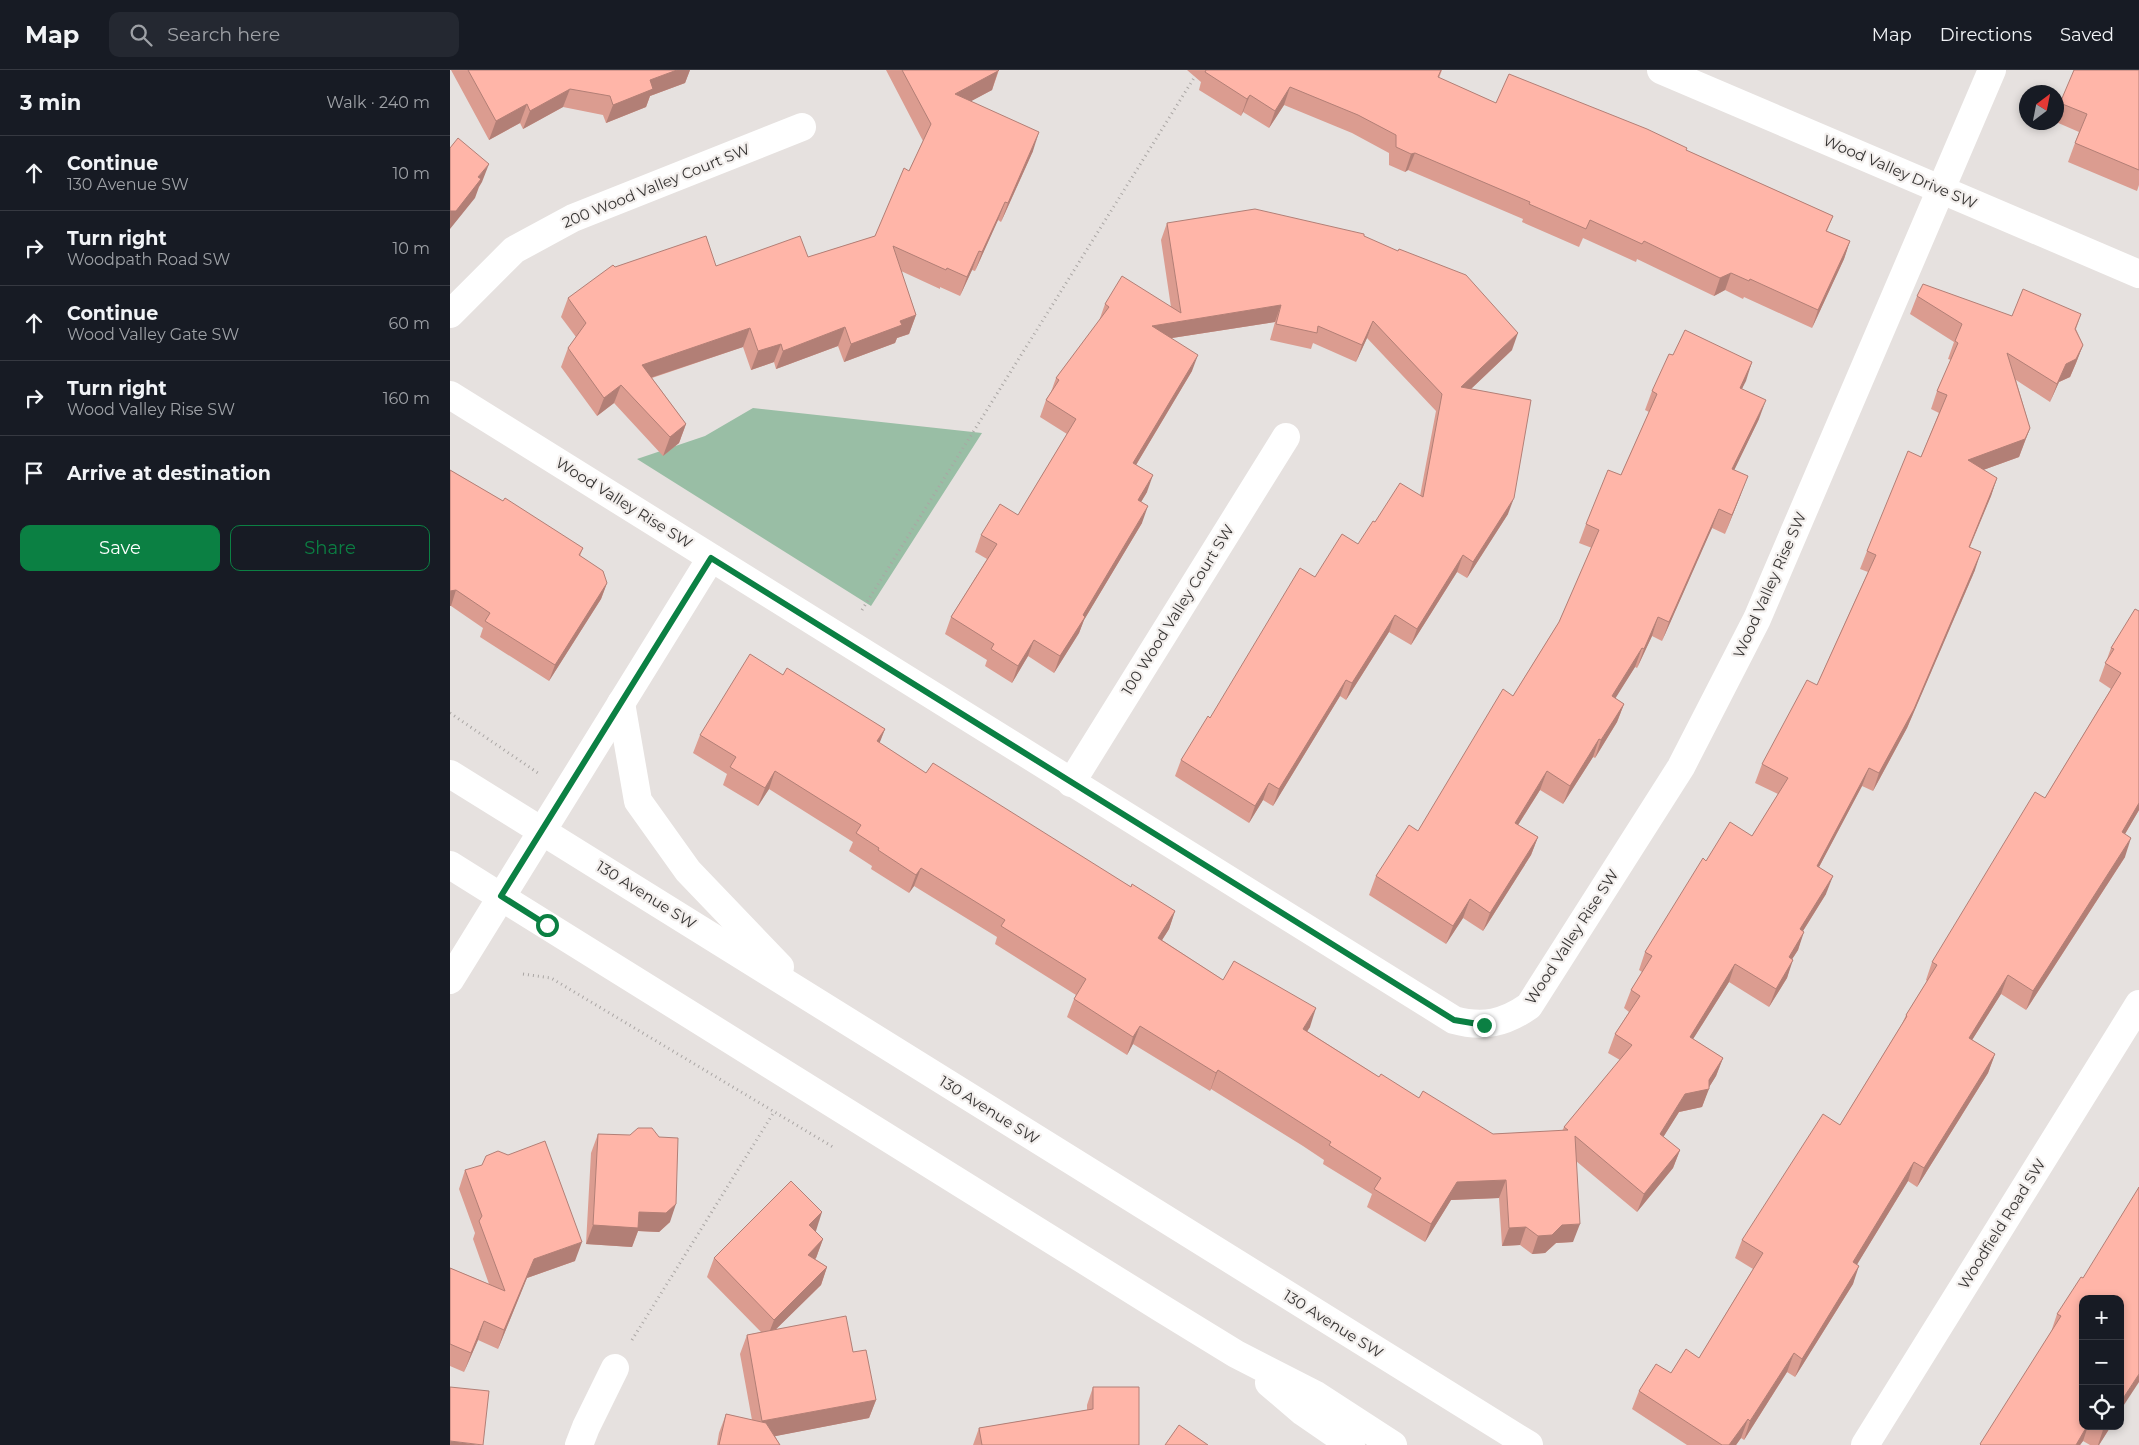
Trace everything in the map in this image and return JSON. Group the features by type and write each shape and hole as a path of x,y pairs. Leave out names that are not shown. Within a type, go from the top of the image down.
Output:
{"street":[{"name":"Wood Valley Drive SW","path":"1661,70 2139,274"},
{"name":"Wood Valley Rise SW","path":"450,395 1454,1020 1484,1025 1515,1016 1529,1006 1670,784 1725,682 1757,619 1992,70"},
{"name":"200 Wood Valley Court SW","path":"450,314 514,250 565,222 802,127"},
{"name":"100 Wood Valley Court SW","path":"1071,783 1286,437"},
{"path":"450,980 711,558"},
{"path":"621,703 638,801 688,871 814,1002"},
{"name":"130 Avenue SW","path":"450,774 1529,1445"},
{"path":"450,865 1236,1354 1316,1395 1393,1445"},
{"name":"Woodfield Road SW","path":"1865,1445 2139,1004"},
{"path":"1236,1354 1303,1412 1351,1445"},
{"path":"580,1445 586,1426 615,1368"}],"path":[{"path":"842,638 863,609 1199,70"},
{"path":"450,713 566,793"},
{"path":"615,1368 774,1112"}],"green space":[{"path":"753,408 982,433 871,606 637,459 705,436"}],"building":[{"path":"468,70 677,70 650,80 653,89 613,105 610,96 570,89 530,111 527,104 496,121"},
{"path":"902,70 999,70 955,94 1039,132 1008,203 1005,202 982,252 979,251 967,277 947,268 946,270 893,246 916,315 900,321 902,325 851,344 845,327 783,351 781,344 758,351 750,328 642,365 686,424 670,437 621,385 604,398 568,348 586,323 568,298 613,265 615,267 706,236 716,266 800,236 808,257 875,236 904,168 909,171 931,124"},
{"path":"1206,70 1441,70 1438,77 1496,103 1509,74 1647,129 1687,148 1686,150 1833,216 1826,231 1850,241 1818,310 1750,279 1749,281 1731,273 1720,278 1644,241 1642,244 1590,220 1586,229 1529,204 1530,202 1415,153 1411,154 1396,147 1396,135 1358,115 1290,87 1275,111 1250,95 1247,99 1205,72"},
{"path":"2074,70 2139,70 2139,170 2075,143 2087,114 2064,105 2064,94"},
{"path":"458,138 489,164 478,177 481,179 456,211 450,211 450,148"},
{"path":"1255,209 1364,234 1364,236 1398,251 1399,249 1466,275 1518,333 1461,387 1531,400 1514,498 1473,562 1463,555 1417,629 1395,615 1352,683 1346,680 1279,789 1269,783 1255,806 1181,760 1208,716 1210,718 1300,568 1315,577 1342,534 1358,544 1373,521 1375,522 1400,483 1423,497 1442,394 1373,321 1362,345 1318,326 1317,333 1276,324 1281,305 1152,326 1198,355 1133,463 1153,475 1138,500 1148,506 1083,615 1085,617 1060,656 1034,640 1018,666 991,649 994,644 951,617 997,544 981,535 1000,504 1018,515 1076,419 1046,400 1059,380 1056,378 1109,307 1105,304 1122,276 1181,313 1167,223"},
{"path":"1923,284 2012,316 2023,289 2081,314 2075,329 2083,345 2076,359 2066,364 2057,384 2007,353 2030,428 2025,439 1968,460 1997,478 1969,547 1981,552 1914,709 1879,773 1869,768 1817,866 1833,876 1800,929 1804,932 1789,957 1793,960 1776,989 1735,964 1690,1037 1723,1058 1709,1080 1709,1089 1685,1094 1660,1134 1680,1150 1644,1194 1575,1136 1580,1224 1562,1225 1552,1235 1538,1236 1526,1227 1509,1228 1506,1180 1457,1182 1431,1224 1374,1189 1381,1178 1329,1145 1331,1142 1218,1070 1216,1073 1140,1026 1133,1037 1074,999 1086,979 1001,926 1005,920 921,868 916,875 856,833 861,825 775,771 765,788 730,767 736,757 700,735 750,654 783,675 787,668 885,729 877,741 926,773 933,763 1131,887 1132,884 1175,911 1158,938 1223,980 1234,961 1316,1008 1303,1029 1379,1077 1381,1074 1419,1098 1423,1091 1493,1134 1568,1130 1564,1127 1632,1045 1615,1034 1640,996 1631,990 1652,956 1645,952 1703,858 1706,861 1730,822 1752,836 1788,778 1762,764 1807,680 1817,685 1876,555 1867,551 1908,451 1921,457 1947,395 1937,391 1958,343 1955,341 1962,324 1917,296"},
{"path":"1685,330 1752,362 1740,388 1766,400 1732,469 1748,476 1732,515 1719,509 1669,622 1658,617 1644,649 1642,648 1612,696 1624,704 1601,740 1599,739 1570,786 1547,771 1515,823 1538,837 1490,913 1470,899 1453,926 1376,876 1409,825 1418,831 1503,689 1513,696 1559,622 1599,530 1586,524 1608,470 1621,475 1657,394 1652,391 1669,354 1673,355"},
{"path":"450,470 503,501 505,498 583,548 579,555 603,571 607,583 555,665 485,621 490,613 456,590 450,591"},
{"path":"2135,609 2139,611 2139,803 2122,832 2131,838 2033,991 2008,975 1969,1038 1995,1054 1924,1168 1914,1162 1853,1262 1859,1266 1802,1359 1794,1353 1750,1421 1748,1419 1729,1445 1722,1445 1639,1391 1656,1364 1671,1373 1686,1349 1699,1358 1763,1253 1742,1240 1823,1114 1840,1125 1937,965 1932,962 2035,792 2045,798 2121,673 2105,663 2114,649 2111,648"},
{"path":"638,1128 652,1128 659,1137 678,1138 676,1204 666,1213 639,1212 638,1228 593,1225 598,1134 630,1135"},
{"path":"545,1141 582,1242 534,1259 504,1330 484,1321 471,1353 450,1344 450,1268 505,1291 479,1221 482,1216 465,1170 482,1165 486,1156 498,1151 508,1155"},
{"path":"791,1181 822,1212 809,1225 823,1239 808,1255 827,1267 774,1320 714,1258"},
{"path":"2139,1187 2139,1374 2124,1397 2124,1295 2079,1295 2079,1430 2085,1430 2076,1445 1981,1445 2061,1316 2057,1314 2081,1277 2083,1278"},
{"path":"846,1316 853,1352 866,1350 876,1400 762,1421 747,1335"},
{"path":"450,1387 489,1391 483,1445 450,1441"},
{"path":"1093,1387 1139,1387 1139,1445 982,1445 979,1428 1093,1409"},
{"path":"726,1414 766,1423 780,1445 719,1445"},
{"path":"1179,1425 1208,1445 1165,1445"}],"route":[{"path":"547,925 501,896 711,558 1454,1020 1484,1025"}]}
